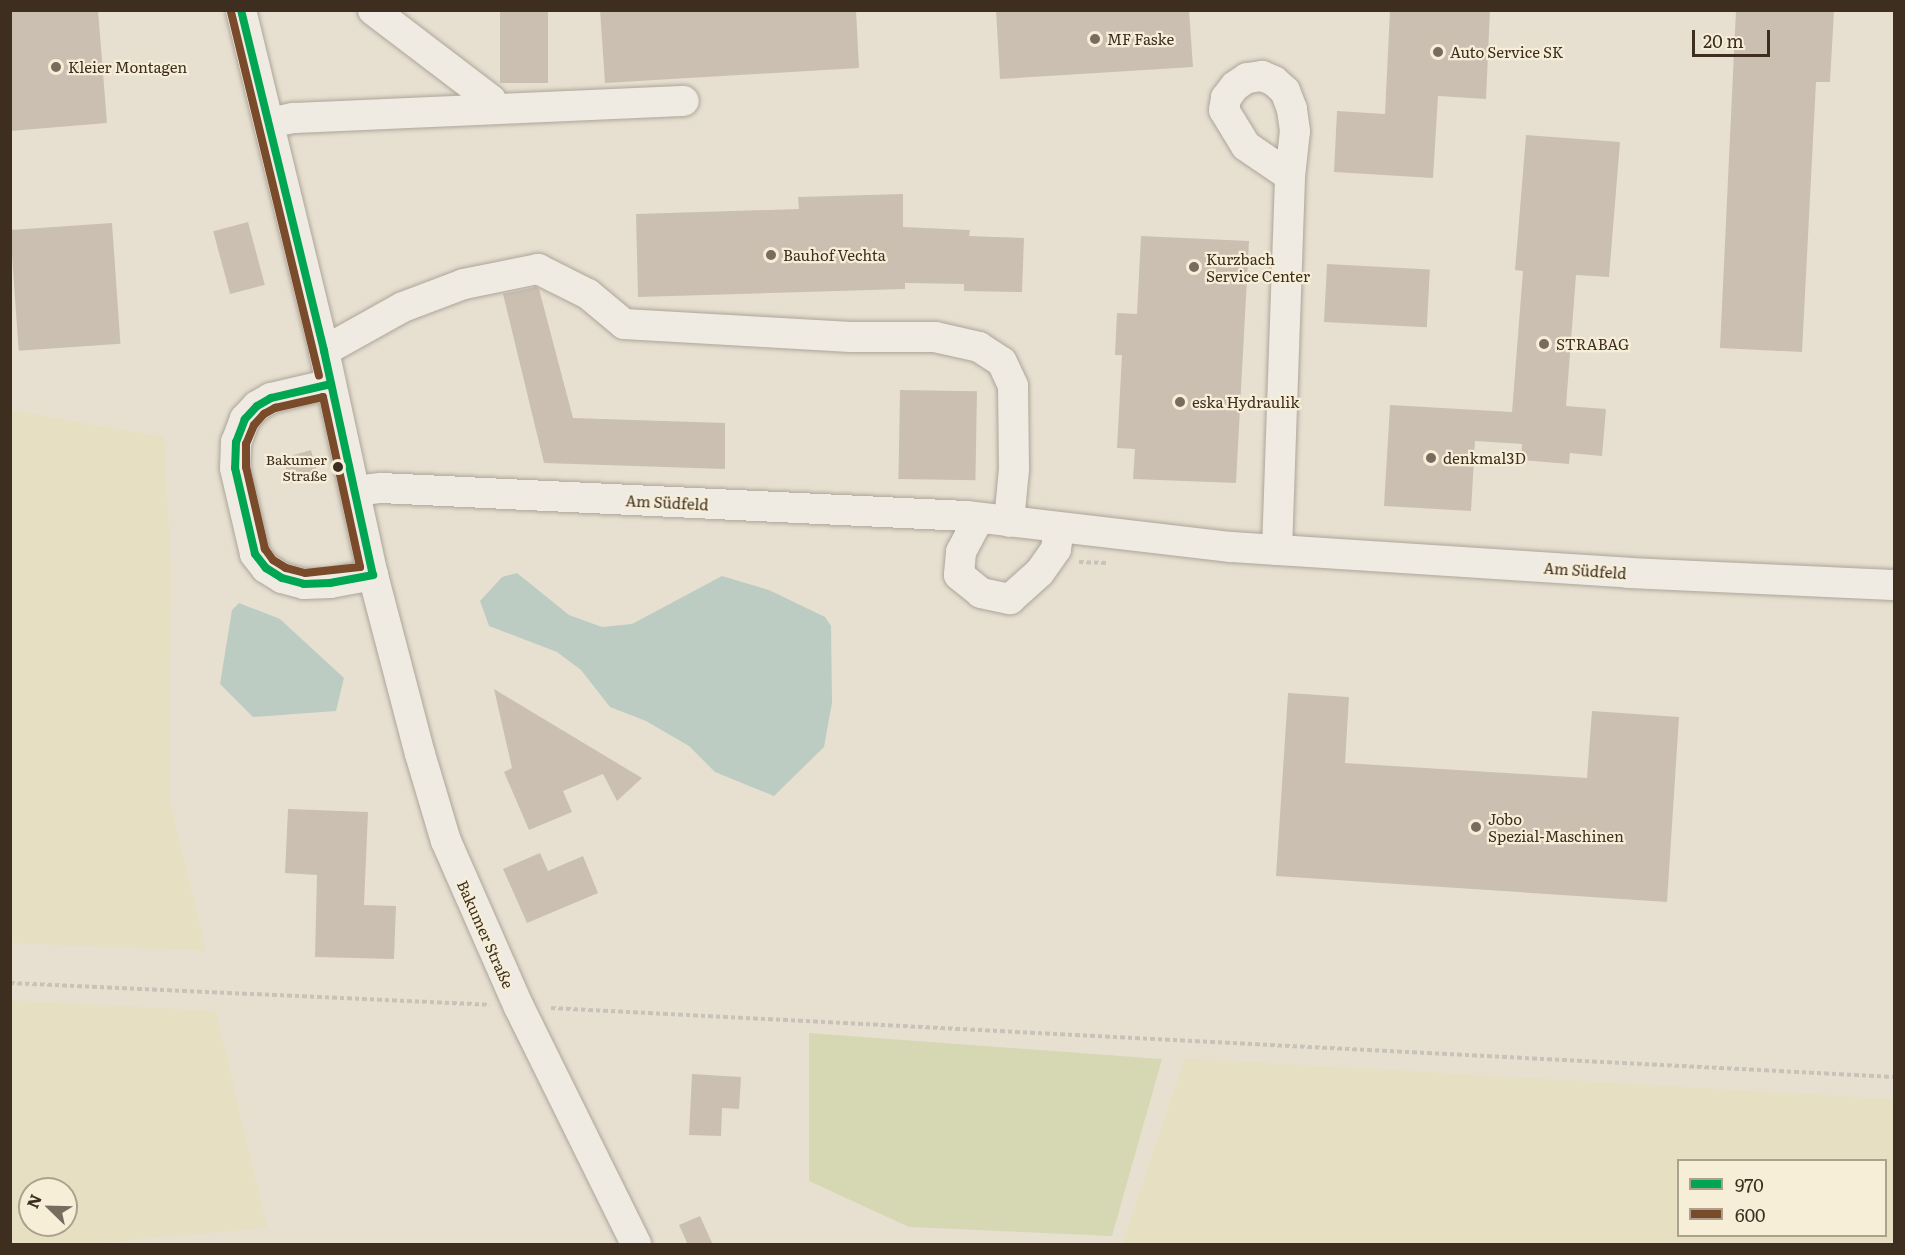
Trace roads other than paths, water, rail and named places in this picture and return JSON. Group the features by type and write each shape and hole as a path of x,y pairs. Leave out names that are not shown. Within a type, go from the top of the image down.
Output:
{"street":[{"name":"Bakumer Straße","path":"241,10 324,351 373,575 420,754 446,841 626,1242"},
{"path":"373,10 491,100 493,108"},
{"path":"270,123 293,118 684,101"},
{"path":"1277,550 1290,176"},
{"path":"324,351 403,307 464,284 538,269 588,294 624,324 851,337 935,337 979,347 1002,362 1012,386 1014,469 1009,522"},
{"path":"331,384 271,398 257,406 245,419 236,442 235,468 255,554 266,568 282,578 304,584 330,583 373,575"},
{"name":"Am Südfeld","path":"355,491 393,489 979,518 1277,550 1628,573 1894,585"},
{"path":"979,518 961,552 959,575 981,593 1010,599 1040,572 1056,549 1059,528"}],"place":[{"name":"MF Faske","path":"1095,39"},
{"name":"Auto Service SK","path":"1438,52"},
{"name":"Kleier Montagen","path":"56,67"},
{"name":"Bauhof Vechta","path":"771,255"},
{"name":"Kurzbach Service Center","path":"1194,267"},
{"name":"STRABAG","path":"1544,344"},
{"name":"eska Hydraulik","path":"1180,402"},
{"name":"denkmal3D","path":"1431,458"},
{"name":"Bakumer Straße","path":"338,467"},
{"name":"Jobo Spezial-Maschinen","path":"1476,827"}]}
